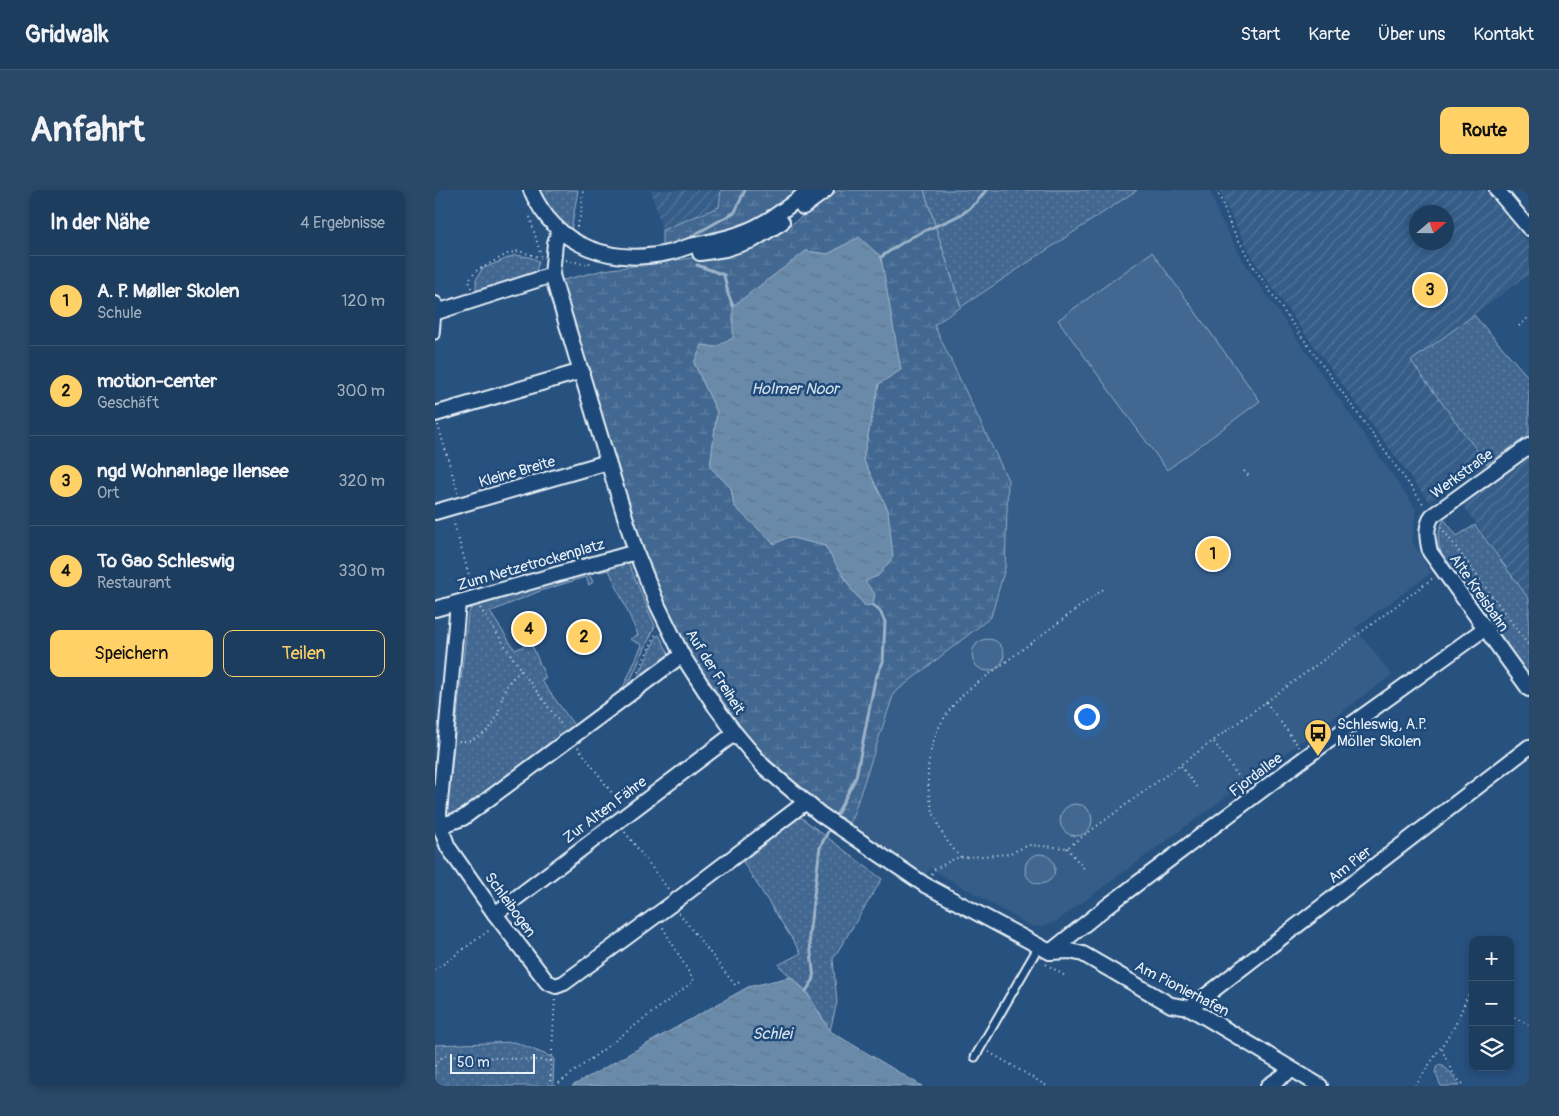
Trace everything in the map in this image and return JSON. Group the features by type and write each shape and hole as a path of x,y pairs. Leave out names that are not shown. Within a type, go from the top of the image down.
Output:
{"street":[{"path":"531,190 545,214 559,230 575,242 594,250 621,256 672,252 747,231 763,223 810,190"},
{"path":"672,252 689,255 725,249 753,240 784,221 826,190"},
{"path":"1497,190 1529,228"},
{"name":"Auf der Freiheit","path":"559,230 555,244 552,274 636,552 658,606 682,656 715,706 763,766 820,814 925,885 1045,949"},
{"path":"436,308 473,300 552,274"},
{"path":"436,417 582,371"},
{"name":"Werkstraße","path":"1426,537 1428,524 1432,516 1529,446"},
{"name":"Kleine Breite","path":"435,512 608,462"},
{"name":"Alte Kreisbahn","path":"1426,537 1430,552 1529,689"},
{"name":"Zum Netzetrockenplatz","path":"435,609 636,552"},
{"path":"458,603 439,813 440,826 463,818 682,656"},
{"name":"Fjordallee","path":"1045,949 1110,904 1306,757 1485,629"},
{"name":"Zur Alten Fähre","path":"498,918 622,818 735,733"},
{"name":"Am Pier","path":"1190,1008 1529,747"},
{"path":"556,986 564,983 806,802"},
{"name":"Schleibogen","path":"440,826 447,847 498,918 547,982 556,986"},
{"name":"Am Pionierhafen","path":"1045,949 1083,954 1171,1005 1190,1008 1320,1086"},
{"path":"1268,1086 1293,1070"}],"lane":[{"path":"435,335 436,308"},
{"path":"975,1057 1045,949"}],"path":[{"path":"575,231 581,214 583,190"},
{"path":"1217,190 1231,226 1253,266 1294,326 1529,646"},
{"path":"473,300 469,280 476,271 509,254 519,251 539,258 553,257 589,265 594,250"},
{"path":"1519,326 1529,317"},
{"path":"436,417 478,606 521,670 571,738 674,902 735,985 741,981"},
{"path":"1244,471 1251,478"},
{"path":"925,885 935,869 944,863 961,857 1008,854 1029,845 1067,848 1443,571"},
{"path":"961,857 948,843 940,828 932,810 929,796 929,761 935,736 944,719 953,705 968,690 1106,587"},
{"path":"637,675 659,627"},
{"path":"445,740 471,741 488,729 497,716 502,696 508,683 521,670"},
{"path":"1266,702 1306,757"},
{"path":"1213,741 1253,796"},
{"path":"1181,765 1197,788"},
{"path":"1067,848 1086,871"},
{"path":"555,1086 694,981 656,915"},
{"path":"435,970 498,918"},
{"path":"550,1086 556,986"},
{"path":"1415,1086 1455,1026 1469,993"},
{"path":"1514,1017 1529,1025"},
{"path":"980,1047 1047,1086"},
{"path":"1441,1048 1448,1065 1461,1083 1466,1086"},
{"path":"435,1066 439,1059 447,1055 552,1061"}],"shaded area":[{"path":"651,190 721,190 719,207 662,230"},
{"path":"1137,190 1210,190 1218,214 1247,267 1416,509 1412,541 1431,573 1355,628 1392,675 1057,921 1042,927 1030,926 930,868 926,876 849,827 894,693 991,617 1008,480 934,325"},
{"path":"1220,190 1486,190 1529,244 1529,274 1411,361 1487,464 1429,502 1256,264 1223,200"},
{"path":"1529,456 1529,599 1463,505"}],"green space":[{"path":"537,190 578,190 571,231 559,222"},
{"path":"721,190 800,190 746,227 717,237 662,246 662,230 719,207"},
{"path":"839,190 924,190 961,307 934,325 1008,480 1005,568 991,617 894,693 849,827 813,799 773,763 740,728 701,676 673,630 638,547 559,281 604,270 735,252 758,244 782,231","holes":["859,238 879,384 863,459 888,510 865,581 865,605 852,590 825,546 789,537 734,506 731,488 710,467 717,412 694,363 702,345 716,348 733,338 806,251 828,254"]},
{"path":"924,190 1137,190 961,307"},
{"path":"1152,252 1260,401 1167,470 1058,320"},
{"path":"515,255 539,261 536,271 476,292 476,280 482,269"},
{"path":"1474,315 1529,378 1529,435 1487,464 1411,361"},
{"path":"1444,519 1457,536 1475,525 1529,599 1529,677 1442,556 1439,537"},
{"path":"628,562 655,626 625,692 458,814 452,814 447,811 468,614 473,605 585,572 589,574 593,582 589,585 586,577 540,591 490,612 515,650 531,643 546,678 541,680 574,725 622,690 642,645 630,639 638,635 609,570 600,572 601,568"},
{"path":"659,635 671,658 640,680 638,677"},
{"path":"988,639 999,644 1004,655 999,666 988,671 977,666 972,655 977,644"},
{"path":"1076,804 1087,809 1092,820 1087,831 1076,836 1065,831 1060,820 1065,809"},
{"path":"798,815 882,879 833,959 837,1002 830,1031 806,991 778,965 801,953 743,862"},
{"path":"1040,854 1051,858 1055,869 1051,880 1040,884 1029,880 1025,869 1029,858"},
{"path":"515,1042 554,1058 553,1086 435,1086 435,1045"},
{"path":"1440,1064 1456,1079 1459,1086 1441,1086 1435,1072"}],"water":[{"name":"Holmer Noor","path":"859,237 881,257 901,370 879,384 863,459 888,510 893,557 878,576 865,581 875,594 873,605 865,606 852,590 825,546 789,537 774,544 734,506 731,488 710,467 717,412 694,363 702,345 716,347 733,338 733,306 806,251 828,254"},
{"name":"Schlei","path":"790,977 806,991 830,1031 922,1086 572,1086 748,987"}],"waterway":[{"path":"692,236 735,212 745,190"},
{"path":"881,257 913,236 964,213 972,207 986,190"},
{"path":"697,265 724,275 733,306"},
{"path":"835,818 856,777 875,680 883,662 885,622 880,611 873,605"},
{"path":"806,991 814,979 809,935 820,847 831,826"}],"place":[{"name":"ngd Wohnanlage Ilensee","path":"1430,290"},
{"name":"A. P. Møller Skolen","path":"1213,554"},
{"name":"To Gao Schleswig","path":"529,629"},
{"name":"motion-center","path":"584,637"},
{"name":"Schleswig, A.P. Möller Skolen","path":"1318,757"}]}
